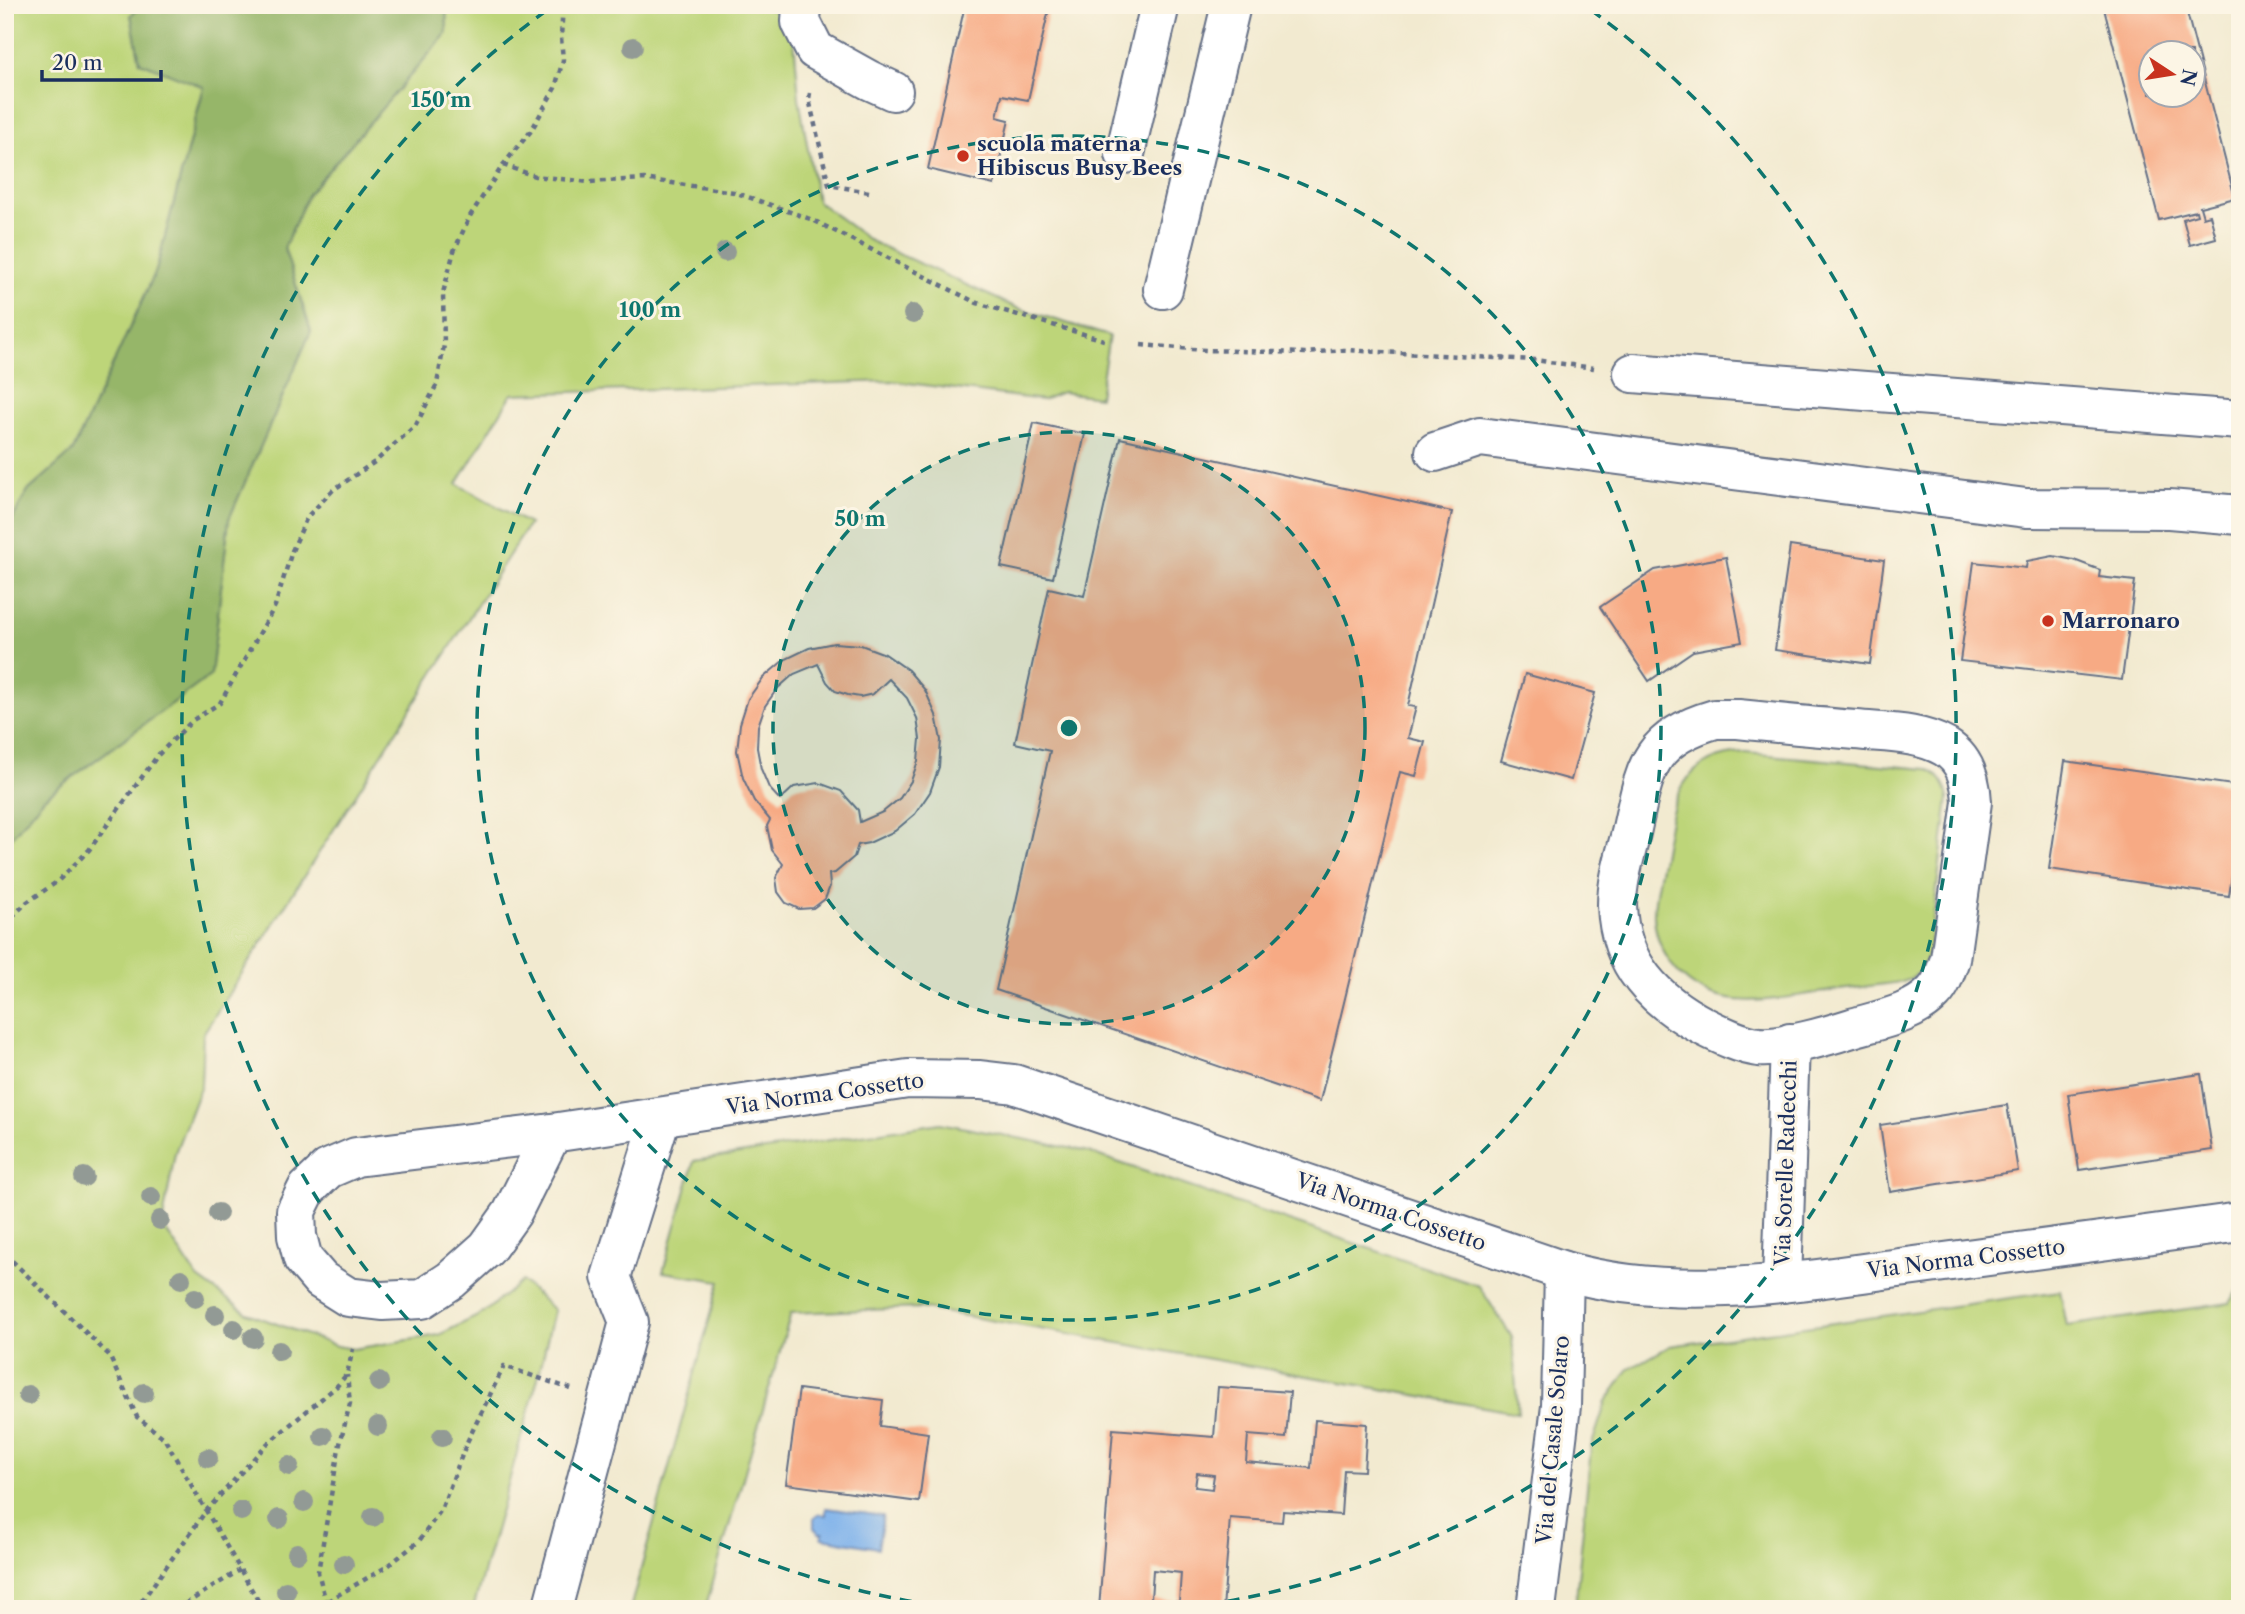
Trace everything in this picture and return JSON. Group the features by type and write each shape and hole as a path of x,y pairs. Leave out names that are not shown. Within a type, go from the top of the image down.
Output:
{"street":[{"path":"803,5 800,22 816,50 894,91"},
{"path":"1125,153 1160,5"},
{"path":"1163,289 1231,5"},
{"path":"1633,373 2240,420"},
{"path":"1435,452 1480,437 2026,509 2169,509 2240,515"},
{"name":"Via Sorelle Radecchi","path":"1715,719 1913,736 1947,748 1967,771 1972,787 1972,802 1950,959 1942,980 1934,993 1900,1013 1836,1033 1790,1043 1759,1047 1720,1034 1683,1016 1646,985 1633,966 1619,924 1618,888 1643,778 1651,760 1665,742 1679,733 1715,719"},
{"name":"Via Sorelle Radecchi","path":"1782,1283 1790,1043"},
{"name":"Via Norma Cossetto","path":"552,1133 512,1213 488,1248 451,1280 422,1299 382,1301 348,1297 321,1280 303,1259 297,1236 296,1211 307,1189 328,1169 356,1157 552,1133 908,1079 979,1080 1014,1084 1564,1271 1607,1281 1717,1288 1782,1283 2240,1222"},
{"path":"552,1609 629,1322 611,1277 661,1116"},
{"name":"Via del Casale Solaro","path":"1536,1609 1561,1406 1564,1271"}],"path":[{"path":"5,924 27,902 57,882 89,849 158,755 193,720 220,704 275,606 292,551 307,516 416,425 438,384 444,345 443,293 454,251 470,216 503,164 531,131 555,88 563,60 563,5"},
{"path":"816,50 809,99 828,185 869,192"},
{"path":"503,164 535,176 589,182 644,179 734,192 813,220 977,303 1104,340"},
{"path":"1140,345 1305,353 1344,350 1534,360 1633,373"},
{"path":"5,1254 109,1355 137,1417 164,1438 263,1609"},
{"path":"328,1609 318,1572 339,1448 351,1403 347,1374 353,1349"},
{"path":"317,1609 388,1566 419,1541 441,1510 467,1442 504,1366 538,1378"},
{"path":"136,1609 206,1511 267,1444 337,1386 347,1374"},
{"path":"177,1609 240,1570"}],"green space":[{"path":"5,5 142,5 131,15 140,62 204,86 156,271 73,451 27,492 5,533"},
{"path":"142,5 446,5 447,33 308,194 284,248 311,331 229,519 211,675 44,798 5,845 5,533 27,492 73,451 156,271 204,87 140,62 131,15"},
{"path":"446,5 754,5 792,15 799,98 817,201 870,241 1017,308 1109,336 1099,397 1062,392 1043,400 892,381 512,394 457,484 529,524 203,1034 201,1085 175,1153 162,1225 198,1278 247,1313 337,1346 353,1349 439,1335 482,1314 522,1281 554,1310 538,1378 473,1609 5,1609 5,845 44,798 211,675 229,519 311,331 284,248 308,194 447,33"},
{"path":"1746,753 1927,769 1941,780 1948,798 1929,952 1916,975 1901,982 1749,1001 1723,998 1698,989 1671,963 1659,941 1654,916 1657,886 1676,801 1693,773 1706,763 1724,756"},
{"path":"940,1123 1085,1151 1479,1286 1512,1337 1518,1413 920,1308 791,1313 705,1609 630,1609 720,1281 663,1272 694,1161"},
{"path":"2240,1287 2240,1609 1575,1609 1591,1447 1606,1402 1628,1370 1670,1346 2060,1291 2067,1326 2230,1303"}],"water":[{"path":"826,1508 883,1516 878,1548 822,1538 823,1533 814,1528 814,1518 819,1514 826,1515"}],"building":[{"path":"965,5 1050,5 1028,100 1002,95 997,117 1009,120 994,185 928,169"},
{"path":"2103,5 2185,5 2194,38 2136,38 2136,108 2206,108 2206,86 2235,198 2200,207 2203,217 2210,215 2216,238 2190,245 2183,219 2197,215 2196,211 2159,220"},
{"path":"1034,423 1085,434 1053,578 1001,567"},
{"path":"1120,438 1452,512 1408,706 1416,707 1408,738 1425,742 1416,776 1400,772 1320,1101 996,990 1050,751 1015,743 1049,588 1084,596"},
{"path":"1790,546 1884,560 1870,664 1775,650"},
{"name":"Marronaro","path":"2053,556 2074,560 2100,570 2099,577 2135,581 2122,680 1960,661 1974,562 2026,568 2027,561"},
{"path":"1726,557 1742,642 1693,651 1649,681 1600,607 1655,570"},
{"path":"834,643 861,645 885,654 908,670 925,690 936,715 941,740 939,767 930,792 915,814 895,831 858,845 854,857 835,873 829,874 830,886 825,899 813,908 799,909 786,903 778,892 776,878 783,864 772,850 767,826 770,820 754,801 743,778 737,751 740,724 748,699 763,678 784,660 809,648","holes":["818,664 835,691 860,697 873,694 889,679 907,698 917,718 920,739 918,761 911,781 900,798 883,812 860,822 858,810 841,791 819,783 794,787 780,800 769,788 761,769 757,748 758,726 765,706 777,689 794,674"]},
{"path":"1525,674 1595,693 1571,780 1501,761"},
{"path":"2065,761 2240,786 2240,820 2229,896 2049,869"},
{"path":"2201,1074 2212,1150 2079,1170 2068,1094"},
{"path":"2007,1105 2018,1171 1890,1192 1880,1125"},
{"path":"1218,1387 1290,1392 1286,1438 1248,1435 1246,1462 1311,1468 1315,1420 1367,1424 1364,1471 1344,1470 1341,1515 1283,1511 1282,1522 1230,1518 1223,1609 1099,1609 1113,1429 1214,1437","holes":["1197,1473 1214,1475 1212,1489 1195,1487","1153,1570 1181,1573 1179,1602 1151,1599"]},
{"path":"799,1389 883,1400 880,1426 928,1433 919,1502 786,1484"}],"place":[{"name":"scuola materna Hibiscus Busy Bees","path":"963,156"},
{"name":"Marronaro","path":"2048,621"}]}
